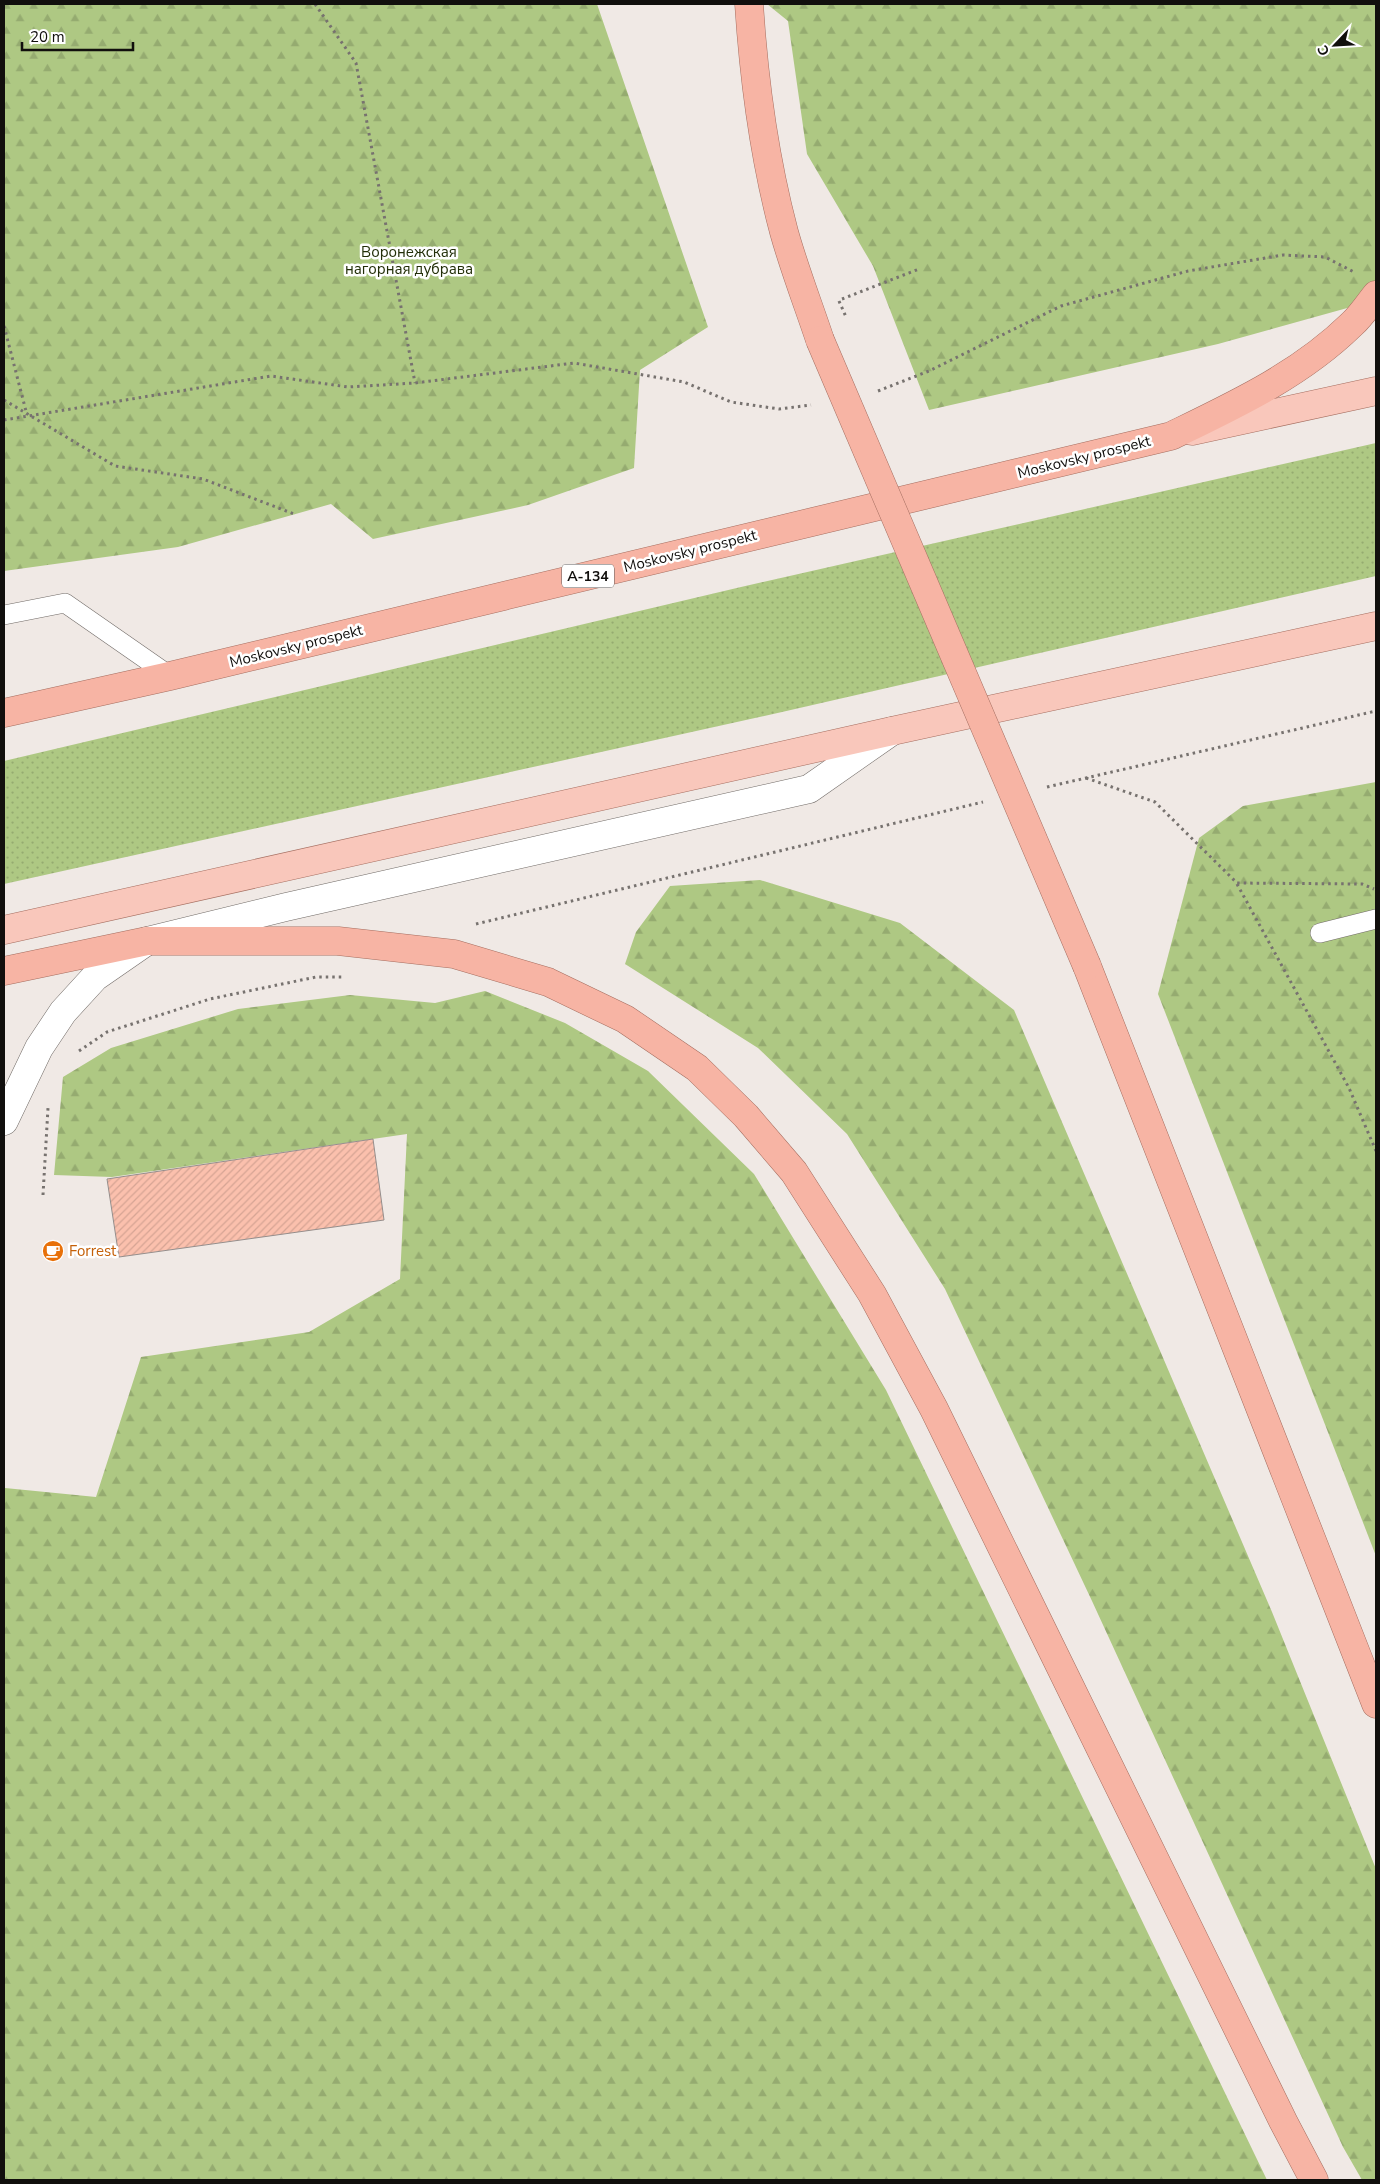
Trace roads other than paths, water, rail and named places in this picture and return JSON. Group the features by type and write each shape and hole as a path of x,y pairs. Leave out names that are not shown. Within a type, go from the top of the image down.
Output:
{"highway":[{"path":"749,4 753,65 763,137 784,232 820,340 1087,966 1376,1704"},
{"path":"1171,436 1247,400 1308,362 1353,324 1376,295"},
{"name":"Moskovsky prospekt","path":"4,713 170,676 1171,436"},
{"path":"4,971 147,941 338,941 463,957 548,982 625,1019 698,1068 746,1116 794,1172 872,1294 925,1392 1283,2121 1314,2180"}],"main road":[{"name":"Moskovsky prospekt","path":"1171,436 1376,391"},
{"path":"4,930 892,731 1376,626"}],"street":[{"path":"4,1120 39,1048 63,1012 95,977 147,941 286,907 809,789 892,731"}],"lane":[{"path":"4,615 65,603 170,676"},
{"path":"1320,933 1376,920"}],"place":[{"name":"Forrest","path":"53,1251"}],"park label":[{"name":"Воронежская нагорная дубрава","path":"409,260"}]}
